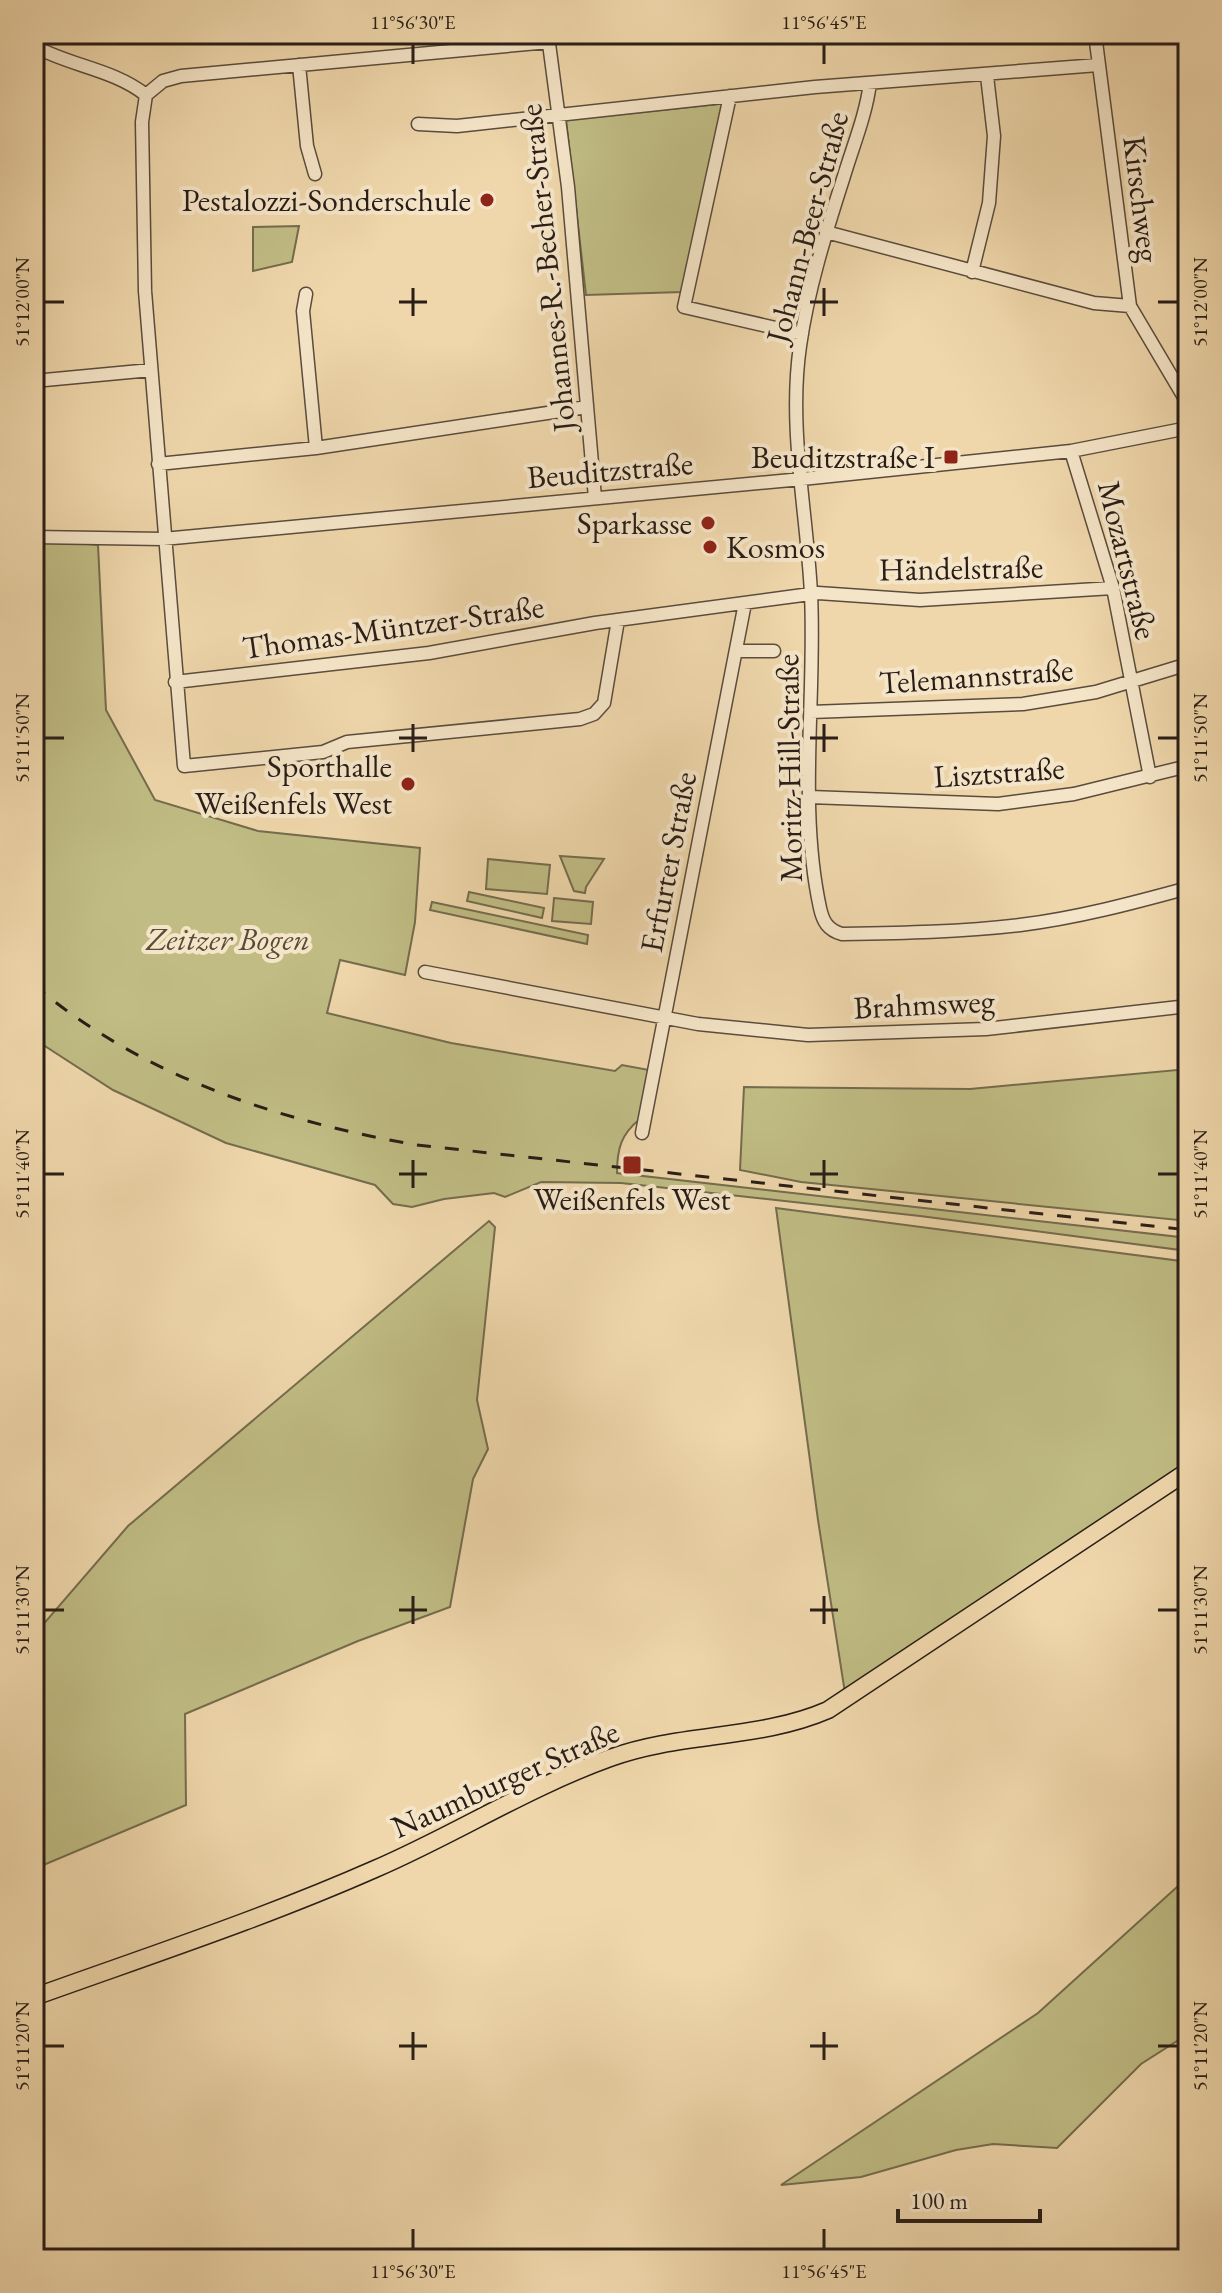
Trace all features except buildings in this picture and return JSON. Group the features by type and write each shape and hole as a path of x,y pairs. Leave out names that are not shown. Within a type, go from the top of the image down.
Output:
{"main road":[{"name":"Naumburger Straße","path":"34,1997 320,1892 412,1853 615,1756 656,1745 772,1728 828,1710 1188,1471"}],"street":[{"name":"Kirschweg","path":"1095,34 1130,306 1188,404"},
{"path":"549,38 181,76 163,81 146,95 142,122 145,291 184,766 303,755 347,742 580,719 594,714 604,703 618,620"},
{"name":"Johannes-R.-Becher-Straße","path":"549,38 595,498"},
{"path":"34,46 52,56 107,73 146,95"},
{"path":"299,65 307,146 315,174"},
{"path":"418,124 457,126 730,96 1098,65"},
{"path":"972,272 989,203 994,136 987,76"},
{"name":"Johann-Beer-Straße","path":"802,479 796,424 802,334 826,232 870,83"},
{"path":"730,96 684,307 802,334"},
{"path":"826,232 1094,303 1130,306"},
{"path":"306,294 303,311 316,448"},
{"path":"34,381 151,370"},
{"path":"158,464 316,448 587,407"},
{"name":"Beuditzstraße","path":"34,537 163,539 802,479 1071,451 1188,428"},
{"name":"Mozartstraße","path":"1071,451 1113,588 1150,777"},
{"name":"Moritz-Hill-Straße","path":"802,479 811,594 810,797 820,910 828,927 842,934 944,932 1022,925 1115,907 1188,888"},
{"name":"Händelstraße","path":"811,594 920,600 1113,588"},
{"name":"Thomas-Müntzer-Straße","path":"175,682 429,653 618,620 811,594"},
{"name":"Erfurter Straße","path":"642,1133 745,603"},
{"path":"738,651 774,651"},
{"name":"Telemannstraße","path":"811,712 1001,707 1070,697 1188,664"},
{"name":"Lisztstraße","path":"810,797 998,804 1074,794 1188,766"},
{"name":"Brahmsweg","path":"425,972 749,1031 861,1034 986,1029 1188,1006"}],"green space":[{"path":"728,103 682,292 586,295 566,120"},
{"path":"299,226 292,262 253,271 253,227"},
{"name":"Zeitzer Bogen","path":"34,541 98,545 106,710 155,800 258,831 420,848 415,922 405,975 340,960 327,1013 451,1043 615,1071 622,1065 649,1070 640,1119 628,1130 621,1143 617,1173 1188,1238 1188,1251 920,1216 621,1183 541,1182 505,1197 494,1193 444,1199 412,1207 393,1204 375,1185 226,1143 113,1090 34,1039"},
{"path":"560,856 604,859 585,893 574,891"},
{"path":"488,859 550,865 547,894 486,889"},
{"path":"469,892 544,908 542,918 467,901"},
{"path":"554,898 593,902 591,924 552,921"},
{"path":"432,902 588,935 587,944 430,910"},
{"path":"1188,1069 1188,1221 801,1182 740,1170 744,1087 970,1089"},
{"path":"776,1208 1188,1262 1188,1463 845,1693 818,1520"},
{"path":"489,1221 495,1227 477,1400 488,1449 473,1479 450,1607 358,1641 185,1714 186,1805 34,1869 34,1635 128,1526"},
{"path":"1188,1877 1188,2034 1141,2064 1057,2148 993,2144 956,2150 861,2177 781,2185 1038,2013"}],"railway":[{"path":"34,985 76,1017 167,1070 264,1108 365,1135 417,1145 1188,1230"}],"place":[{"name":"Pestalozzi-Sonderschule","path":"487,200"},
{"name":"Beuditzstraße I","path":"951,457"},
{"name":"Sparkasse","path":"708,523"},
{"name":"Kosmos","path":"710,547"},
{"name":"Sporthalle Weißenfels West","path":"408,784"},
{"name":"Weißenfels West","path":"632,1165"}]}
